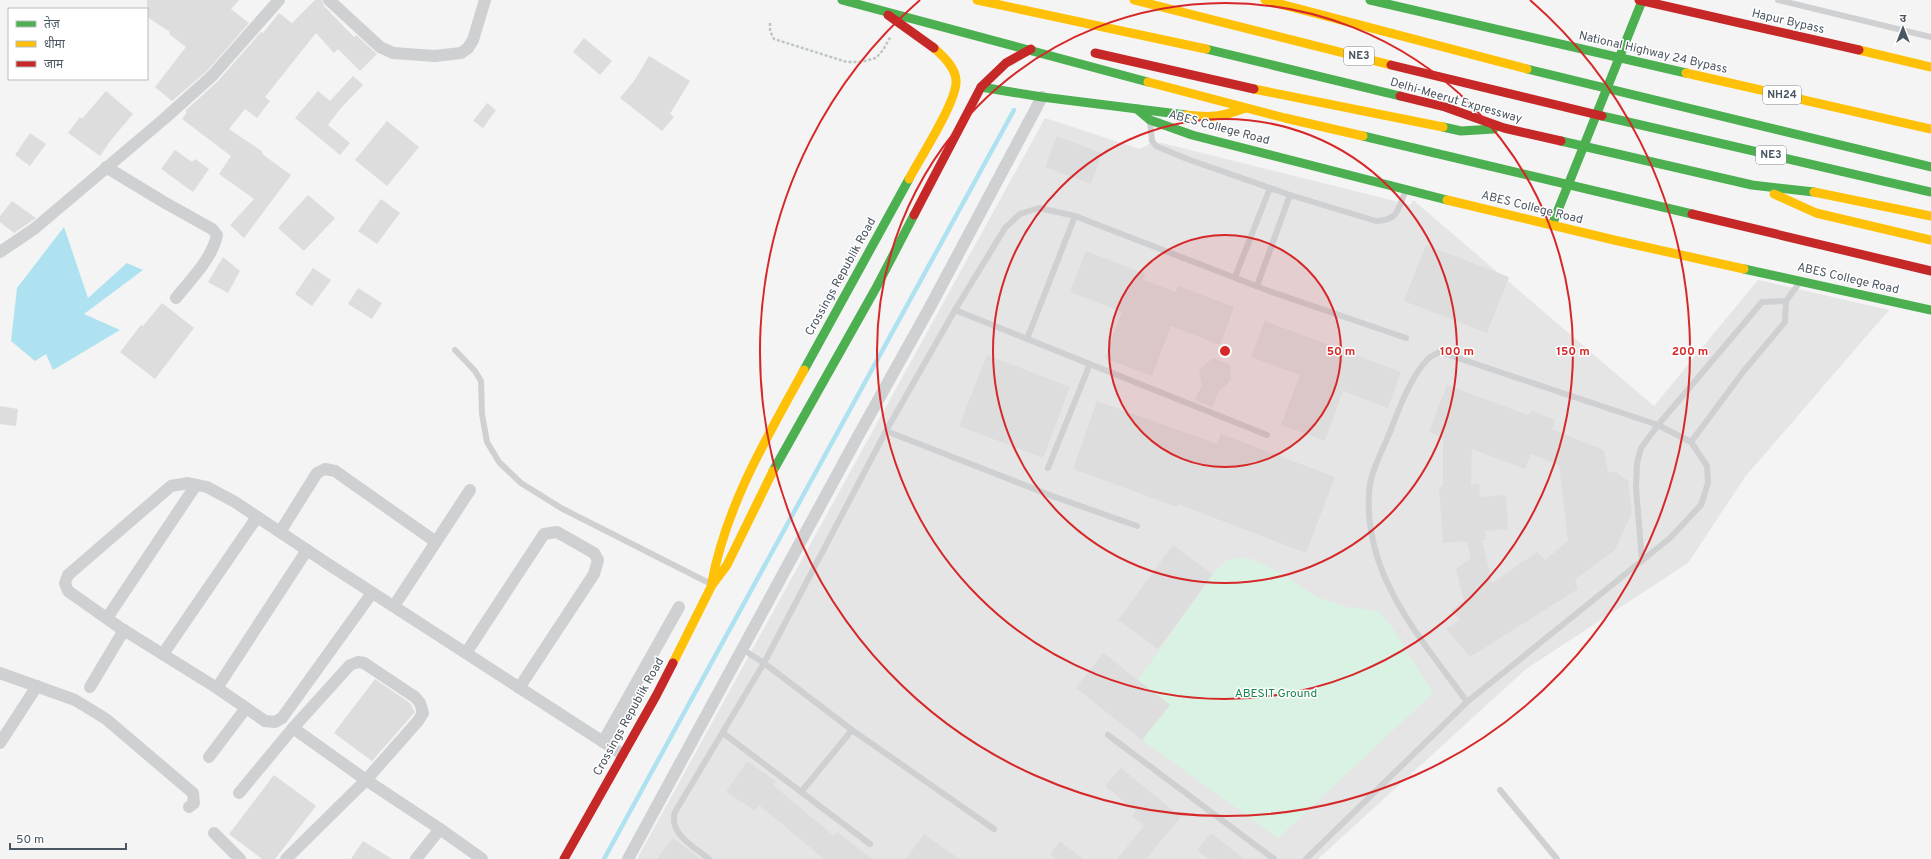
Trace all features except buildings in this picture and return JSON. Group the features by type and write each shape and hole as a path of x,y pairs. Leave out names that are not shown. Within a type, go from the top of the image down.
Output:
{"main road":[{"path":"842,0 1031,49 1245,108 1931,271"},
{"name":"Delhi-Meerut Expressway","path":"976,0 1177,42 1445,107 1504,128 1752,185 1825,194 1931,216"},
{"name":"Delhi-Meerut Expressway","path":"1134,0 1611,118 1931,192"},
{"path":"1265,0 1546,74 1931,167"},
{"name":"National Highway 24 Bypass","path":"1370,0 1931,129"},
{"path":"1552,225 1641,0"},
{"name":"Hapur Bypass","path":"1641,0 1931,67"},
{"name":"Crossings Republik Road","path":"712,585 717,555 753,463 950,104 955,92 956,77 948,62 929,45 881,10"},
{"path":"1280,36 1291,28"},
{"path":"1031,49 1054,48"},
{"name":"Crossings Republik Road","path":"564,859 656,696 712,585 727,565 776,465 876,288 981,87 1006,63 1031,49"},
{"path":"1084,50 1290,98 1461,131 1504,128"},
{"path":"1533,79 1546,74"},
{"path":"981,87 1042,98 1136,108 1207,118 1226,116 1245,108"},
{"name":"ABES College Road","path":"1136,108 1150,120 1192,134 1406,190 1552,225 1931,310"},
{"path":"1752,185 1816,213 1931,240"}],"street":[{"path":"0,252 34,229 164,119 212,76 278,0"},
{"path":"329,0 380,47 393,53 435,56 461,53 468,48 473,40 485,0"},
{"path":"628,859 930,307 1042,98"},
{"path":"106,167 162,202 212,228 217,235 215,244 208,257 176,298"},
{"path":"280,532 317,473 325,469 335,471 436,542"},
{"path":"372,593 282,718 275,722 265,721 217,688 124,630 68,591 65,583 68,575 171,486 188,483 196,485 214,491 257,517 622,754"},
{"path":"107,618 196,485"},
{"path":"394,606 470,490"},
{"path":"163,654 257,517"},
{"path":"466,653 544,534 557,532 594,553 598,560 594,574 519,688"},
{"path":"217,688 307,550"},
{"path":"603,742 679,608"},
{"path":"90,686 124,630"},
{"path":"238,793 293,728 350,665 358,662 364,663 415,697 420,703 423,713 418,721 366,780 286,859"},
{"path":"0,673 75,700 106,720 193,793 194,803 189,807"},
{"path":"0,744 37,686"},
{"path":"210,757 246,708"},
{"path":"293,728 482,859"},
{"path":"416,859 440,829"},
{"path":"214,833 240,859"}],"lane":[{"path":"1778,0 1931,37"},
{"path":"1150,120 1150,135 1156,146 1187,159 1290,195 1376,220 1388,220 1396,214 1406,190"},
{"path":"1235,277 1270,188"},
{"path":"1257,286 1290,195"},
{"path":"709,859 684,839 674,828 672,820 675,812 764,663 886,431 955,310 1005,228 1020,214 1039,208 1075,216 1257,286 1406,338"},
{"path":"1027,340 1075,216"},
{"path":"1691,442 1743,372 1785,322 1786,301 1801,280"},
{"path":"1642,561 1636,488 1637,463 1641,448 1658,425 1762,302 1786,301"},
{"path":"955,310 1267,435"},
{"path":"455,350 475,371 481,381 482,414 487,442 499,462 521,483 561,508 712,585"},
{"path":"1306,859 1467,702 1670,538 1701,505 1708,483 1707,466 1691,442 1658,425 1440,352 1427,359 1398,410 1374,473 1369,492 1370,534 1384,580 1396,602 1467,702"},
{"path":"1048,468 1090,364"},
{"path":"886,431 1137,526"},
{"path":"742,649 764,663 852,730 994,829"},
{"path":"802,791 852,730"},
{"path":"723,733 802,791 870,844"},
{"path":"1108,735 1274,859"},
{"path":"1500,790 1557,859"}],"path":[{"path":"770,23 770,31 774,39 847,62 861,62 876,58 883,50 899,23"}],"shaded area":[{"path":"1045,118 1140,149 1151,143 1162,143 1411,205 1413,200 1654,406 1758,280 1889,310 1745,477 1688,563 1526,669 1318,859 637,859"}],"green space":[{"name":"ABESIT Ground","path":"1249,558 1283,574 1313,595 1346,607 1379,611 1393,629 1433,693 1278,838 1142,740 1170,705 1138,680 1213,574 1228,559"}],"water":[{"path":"64,227 88,298 127,263 143,270 84,314 120,330 53,370 46,354 35,361 11,341 17,288"}],"waterway":[{"path":"604,859 1014,110"}],"traffic: fast":[{"path":"842,0 1148,82"},
{"path":"1370,0 1686,73"},
{"path":"1552,225 1642,1"},
{"path":"1206,49 1400,96"},
{"path":"1527,69 1931,167"},
{"path":"981,87 1042,97 1186,115"},
{"path":"1137,109 1150,120 1192,135 1447,200"},
{"path":"1602,116 1931,192"},
{"path":"1443,127 1461,131 1494,129"},
{"path":"1363,136 1692,214"},
{"path":"1561,141 1752,185 1814,192"},
{"path":"804,370 909,179"},
{"path":"773,471 876,288 914,215"},
{"path":"1744,269 1931,310"}],"traffic: slow":[{"path":"977,0 1206,49"},
{"path":"1134,0 1391,65"},
{"path":"1265,0 1527,69"},
{"path":"909,179 945,115 955,89 956,80 951,66 934,48"},
{"path":"1859,50 1931,67"},
{"path":"1686,73 1931,129"},
{"path":"1148,82 1285,118 1363,136"},
{"path":"1254,89 1443,127"},
{"path":"1186,115 1216,116 1245,108"},
{"path":"1814,192 1931,216"},
{"path":"1774,194 1816,213 1931,240"},
{"path":"1447,200 1744,269"},
{"path":"712,582 718,554 727,526 749,473 762,446 804,370"},
{"path":"673,663 712,585 727,565 773,471"}],"traffic: jam":[{"path":"1639,0 1859,50"},
{"path":"888,15 934,48"},
{"path":"914,215 981,87 1006,63 1031,49"},
{"path":"1095,53 1254,89"},
{"path":"1391,65 1602,116"},
{"path":"1400,96 1445,107 1504,128 1561,141"},
{"path":"1692,214 1931,271"},
{"path":"564,859 673,663"}]}
